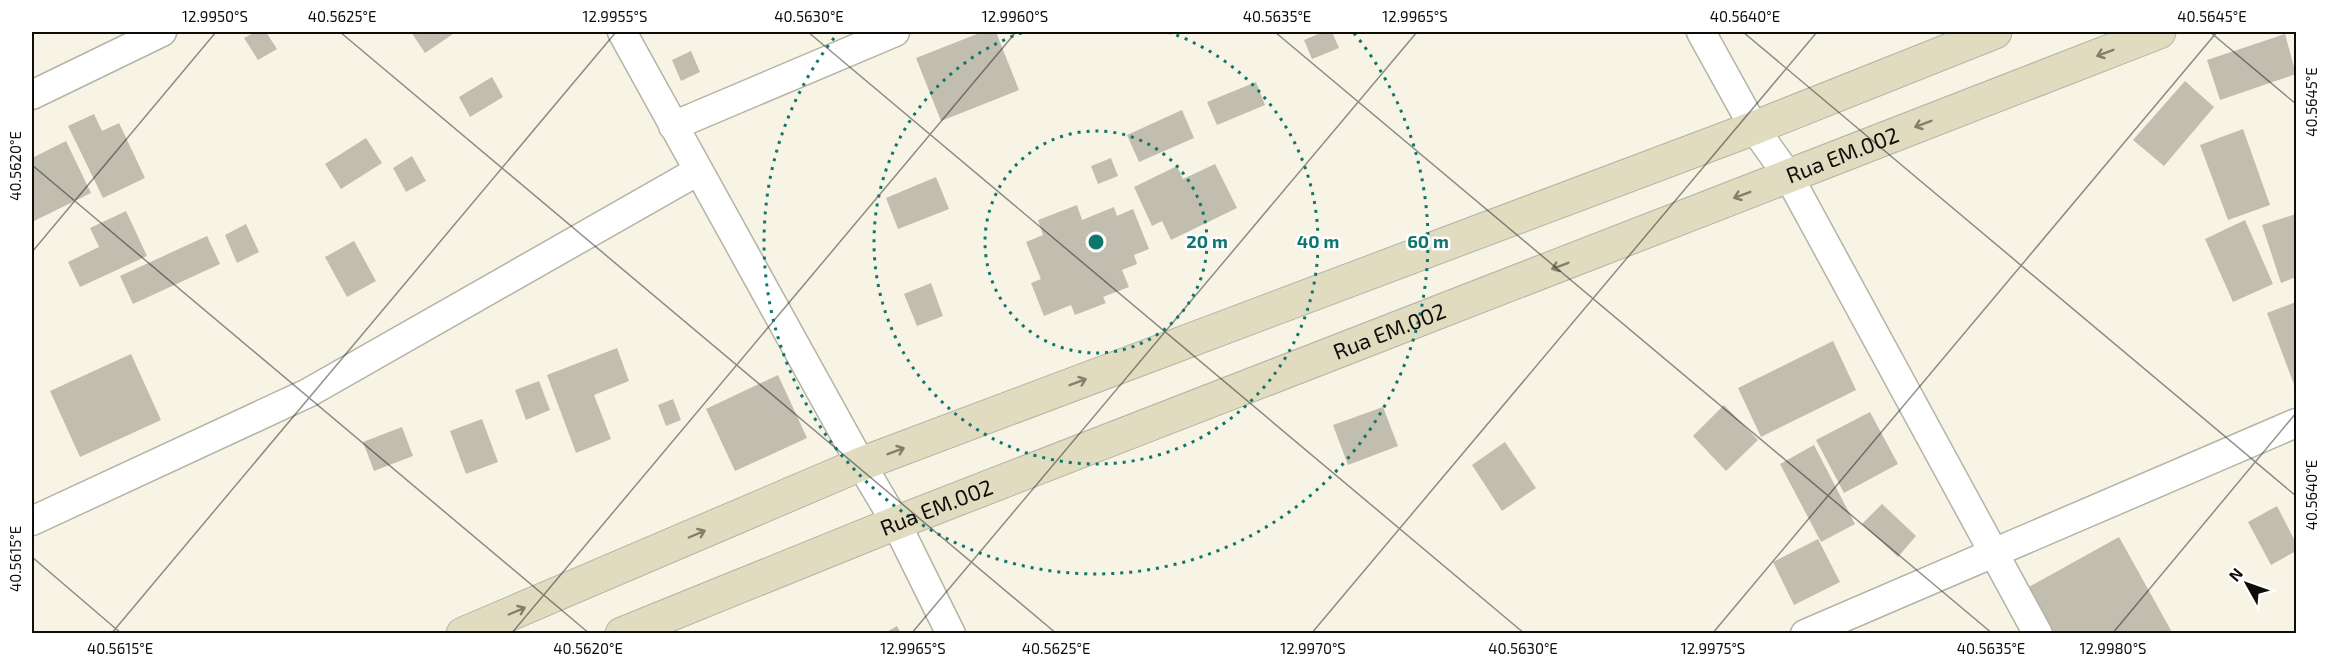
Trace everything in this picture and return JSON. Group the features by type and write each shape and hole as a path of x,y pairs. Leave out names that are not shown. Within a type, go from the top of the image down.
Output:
{"street":[{"path":"32,95 162,32"},
{"path":"622,32 861,464 896,523 951,633"},
{"path":"673,126 896,32"},
{"path":"1701,32 1754,128 1789,177 2038,633"},
{"path":"464,633 861,464 1754,128 1995,32"},
{"name":"Rua EM.002","path":"622,633 896,523 2159,32"},
{"path":"32,521 308,393 698,171"},
{"path":"1805,633 2296,423"}],"building":[{"path":"255,32 266,32 277,49 258,60 244,38"},
{"path":"411,32 456,32 425,53"},
{"path":"982,32 996,32 1019,90 941,121 916,58"},
{"path":"1323,32 1332,32 1339,48 1312,59 1304,40"},
{"path":"2285,34 2296,74 2220,100 2207,60"},
{"path":"691,51 700,72 681,81 672,60"},
{"path":"492,77 503,97 470,117 459,97"},
{"path":"2185,81 2214,107 2164,166 2133,140"},
{"path":"1256,82 1265,105 1217,125 1207,102"},
{"path":"1182,110 1194,138 1139,162 1127,135"},
{"path":"94,114 102,131 119,123 145,178 103,198 68,126"},
{"path":"2243,129 2270,205 2228,220 2200,145"},
{"path":"366,138 382,163 341,189 325,164"},
{"path":"66,141 91,193 32,222 32,158"},
{"path":"412,156 426,181 406,192 393,168"},
{"path":"1111,158 1118,176 1098,184 1091,166"},
{"path":"1215,164 1237,208 1171,240 1162,221 1152,226 1134,187 1177,166 1183,179"},
{"path":"936,177 949,209 898,229 886,198"},
{"path":"1077,205 1082,220 1114,207 1117,216 1133,209 1149,249 1134,255 1137,264 1122,270 1129,287 1103,297 1106,303 1075,315 1071,305 1044,316 1031,283 1041,279 1026,242 1043,235 1038,220"},
{"path":"126,211 147,256 80,287 68,262 99,247 90,228"},
{"path":"2296,214 2296,277 2281,283 2262,225"},
{"path":"2245,220 2273,284 2233,302 2205,239"},
{"path":"246,224 259,252 237,263 225,235"},
{"path":"207,236 220,264 133,304 120,276"},
{"path":"354,241 376,281 347,297 325,257"},
{"path":"931,283 943,316 917,326 904,294"},
{"path":"2296,302 2296,386 2295,387 2267,313"},
{"path":"1833,341 1856,390 1761,437 1738,388"},
{"path":"617,348 629,381 594,395 611,439 576,453 547,375"},
{"path":"131,354 161,420 80,457 50,391"},
{"path":"778,375 807,438 735,471 706,409"},
{"path":"539,381 550,410 526,420 515,390"},
{"path":"673,399 681,420 666,426 658,405"},
{"path":"1724,405 1758,440 1726,471 1693,436"},
{"path":"1383,407 1398,446 1348,465 1333,425"},
{"path":"1870,412 1898,464 1844,493 1816,440"},
{"path":"482,419 498,462 466,474 450,431"},
{"path":"402,427 413,456 374,471 363,442"},
{"path":"1505,442 1536,488 1502,511 1472,465"},
{"path":"1814,445 1855,524 1821,542 1780,464"},
{"path":"1882,504 1916,536 1898,557 1862,524"},
{"path":"2277,506 2296,543 2296,551 2271,565 2248,522"},
{"path":"2119,537 2173,634 2051,634 2027,588"},
{"path":"1818,539 1840,582 1794,605 1773,562"},
{"path":"897,626 901,634 883,634"}]}
